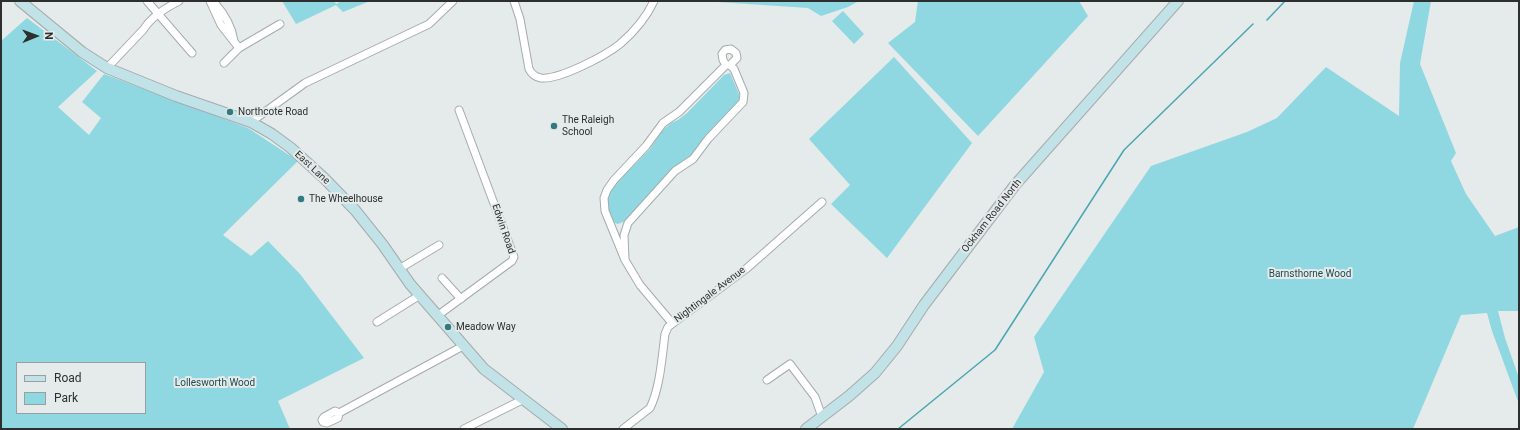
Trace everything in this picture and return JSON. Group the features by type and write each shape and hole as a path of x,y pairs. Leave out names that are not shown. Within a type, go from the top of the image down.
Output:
{"street":[{"name":"East Lane","path":"21,1 82,52 107,68 176,96 251,122 269,132 290,148 345,200 365,222 420,295 484,369 522,400 562,429"},
{"path":"146,1 192,53"},
{"path":"107,68 143,30 148,22 179,1"},
{"path":"212,1 221,25 229,38 234,41 239,48"},
{"path":"251,122 305,83 429,24 453,1"},
{"path":"514,1 520,19 529,69 535,76 541,78 581,67 612,50 638,26 650,10 654,1"},
{"name":"Ockham Road North","path":"806,429 849,396 875,373 897,346 924,305 1015,185 1178,1"},
{"path":"224,63 239,48 280,24"},
{"path":"610,224 614,228 624,228 675,171 694,159 708,139 743,102 744,93 734,69 728,65 680,112 663,123 646,146 611,183 605,194 605,211 610,224 625,260 640,285 672,323"},
{"name":"Edwin Road","path":"437,316 512,261 514,257 459,110"},
{"name":"Nightingale Avenue","path":"623,429 650,408 658,382 665,334 668,327 731,281 822,202"},
{"path":"625,260 624,235 628,223"},
{"path":"399,269 439,246"},
{"path":"442,278 461,299"},
{"path":"377,322 420,295"},
{"path":"339,413 463,346"},
{"path":"767,380 790,364 815,397 822,417"},
{"path":"464,429 522,400"}],"green space":[{"path":"282,1 334,1 336,4 342,1 370,1 343,12 336,5 296,24"},
{"path":"703,1 859,1 848,7 821,16 808,8"},
{"path":"918,1 1079,1 1088,16 978,136 888,43 915,22"},
{"name":"Barnsthorne Wood","path":"1414,1 1431,1 1420,64 1456,153 1451,161 1466,194 1495,236 1519,227 1519,311 1498,311 1505,338 1519,378 1519,404 1492,331 1487,313 1461,315 1413,429 1012,429 1044,372 1034,337 1151,166 1247,132 1277,118 1326,67 1399,116 1400,63"},
{"path":"843,11 864,34 854,44 832,21"},
{"name":"Lollesworth Wood","path":"27,18 97,71 58,107 89,135 101,118 82,102 104,74 248,128 298,161 223,235 251,256 268,241 300,274 364,358 278,401 290,429 1,429 1,41"},
{"path":"894,57 972,143 887,258 831,204 850,185 809,139"},
{"path":"730,73 739,94 739,101 696,152 628,220 618,224 612,222 607,209 607,198 613,186 650,149 661,132 671,123 687,113 724,75"}],"waterway":[{"path":"1267,20 1285,1"},
{"path":"898,429 995,350 1124,150 1253,24"}],"place":[{"name":"Northcote Road","path":"230,112"},
{"name":"The Raleigh School","path":"554,126"},
{"name":"The Wheelhouse","path":"301,199"},
{"name":"Meadow Way","path":"448,327"}]}
